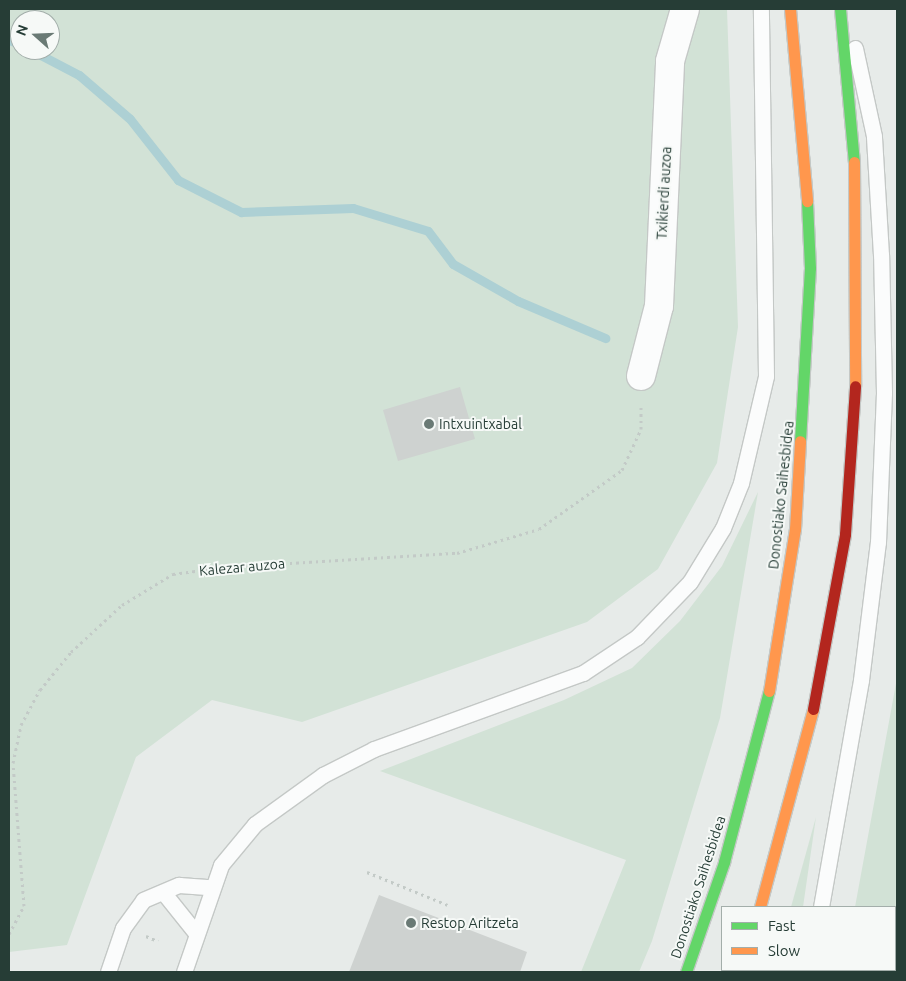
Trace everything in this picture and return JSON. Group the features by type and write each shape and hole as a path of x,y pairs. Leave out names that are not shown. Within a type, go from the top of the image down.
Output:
{"highway":[{"name":"Donostiako Saihesbidea","path":"686,972 724,862 769,689 795,529 810,268 805,147 790,9"},
{"path":"760,906 816,699 845,534 855,403 856,269 854,151 840,9"}],"street":[{"name":"Txikierdi auzoa","path":"641,376 659,306 670,61 685,9"}],"lane":[{"path":"184,972 210,887 221,864 255,824 324,775 374,749 584,673 636,637 690,582 722,528 741,483 766,376 761,9"},
{"path":"821,906 861,680 878,542 884,393 874,136 847,9"},
{"path":"108,972 131,914 143,900 179,885 210,887"},
{"path":"163,892 195,932"}],"path":[{"name":"Kalezar auzoa","path":"9,934 24,906 13,763 21,724 40,690 71,652 122,605 173,574 225,567 457,554 539,529 622,470 640,429 641,376"},
{"path":"366,872 448,905"}],"green space":[{"path":"9,9 727,9 738,327 717,463 658,569 587,622 302,722 212,700 136,757 67,945 9,952"},
{"path":"758,492 720,718 652,941 639,972 581,972 626,860 380,771 564,700 632,668 680,621 722,566"},
{"path":"897,678 897,972 846,972 896,971 896,906 855,906"},
{"path":"816,817 803,906 791,906"}],"building":[{"name":"Intxuintxabal","path":"460,387 475,439 398,461 383,410"},
{"name":"Restop Aritzeta","path":"379,895 527,952 520,972 349,972"}],"waterway":[{"path":"50,60 79,75 130,119 178,180 241,212 353,208 428,231 453,264 518,301 605,338"}],"traffic: fast":[{"path":"840,9 854,162"},
{"path":"800,441 810,268 807,201"},
{"path":"686,972 724,862 769,691"}],"traffic: slow":[{"path":"790,9 807,201"},
{"path":"854,162 855,386"},
{"path":"769,691 795,529 800,441"},
{"path":"760,906 813,709"}],"traffic: jam":[{"path":"813,709 845,534 855,386"}],"place":[{"name":"Intxuintxabal","path":"429,424"},
{"name":"Restop Aritzeta","path":"411,923"}]}
